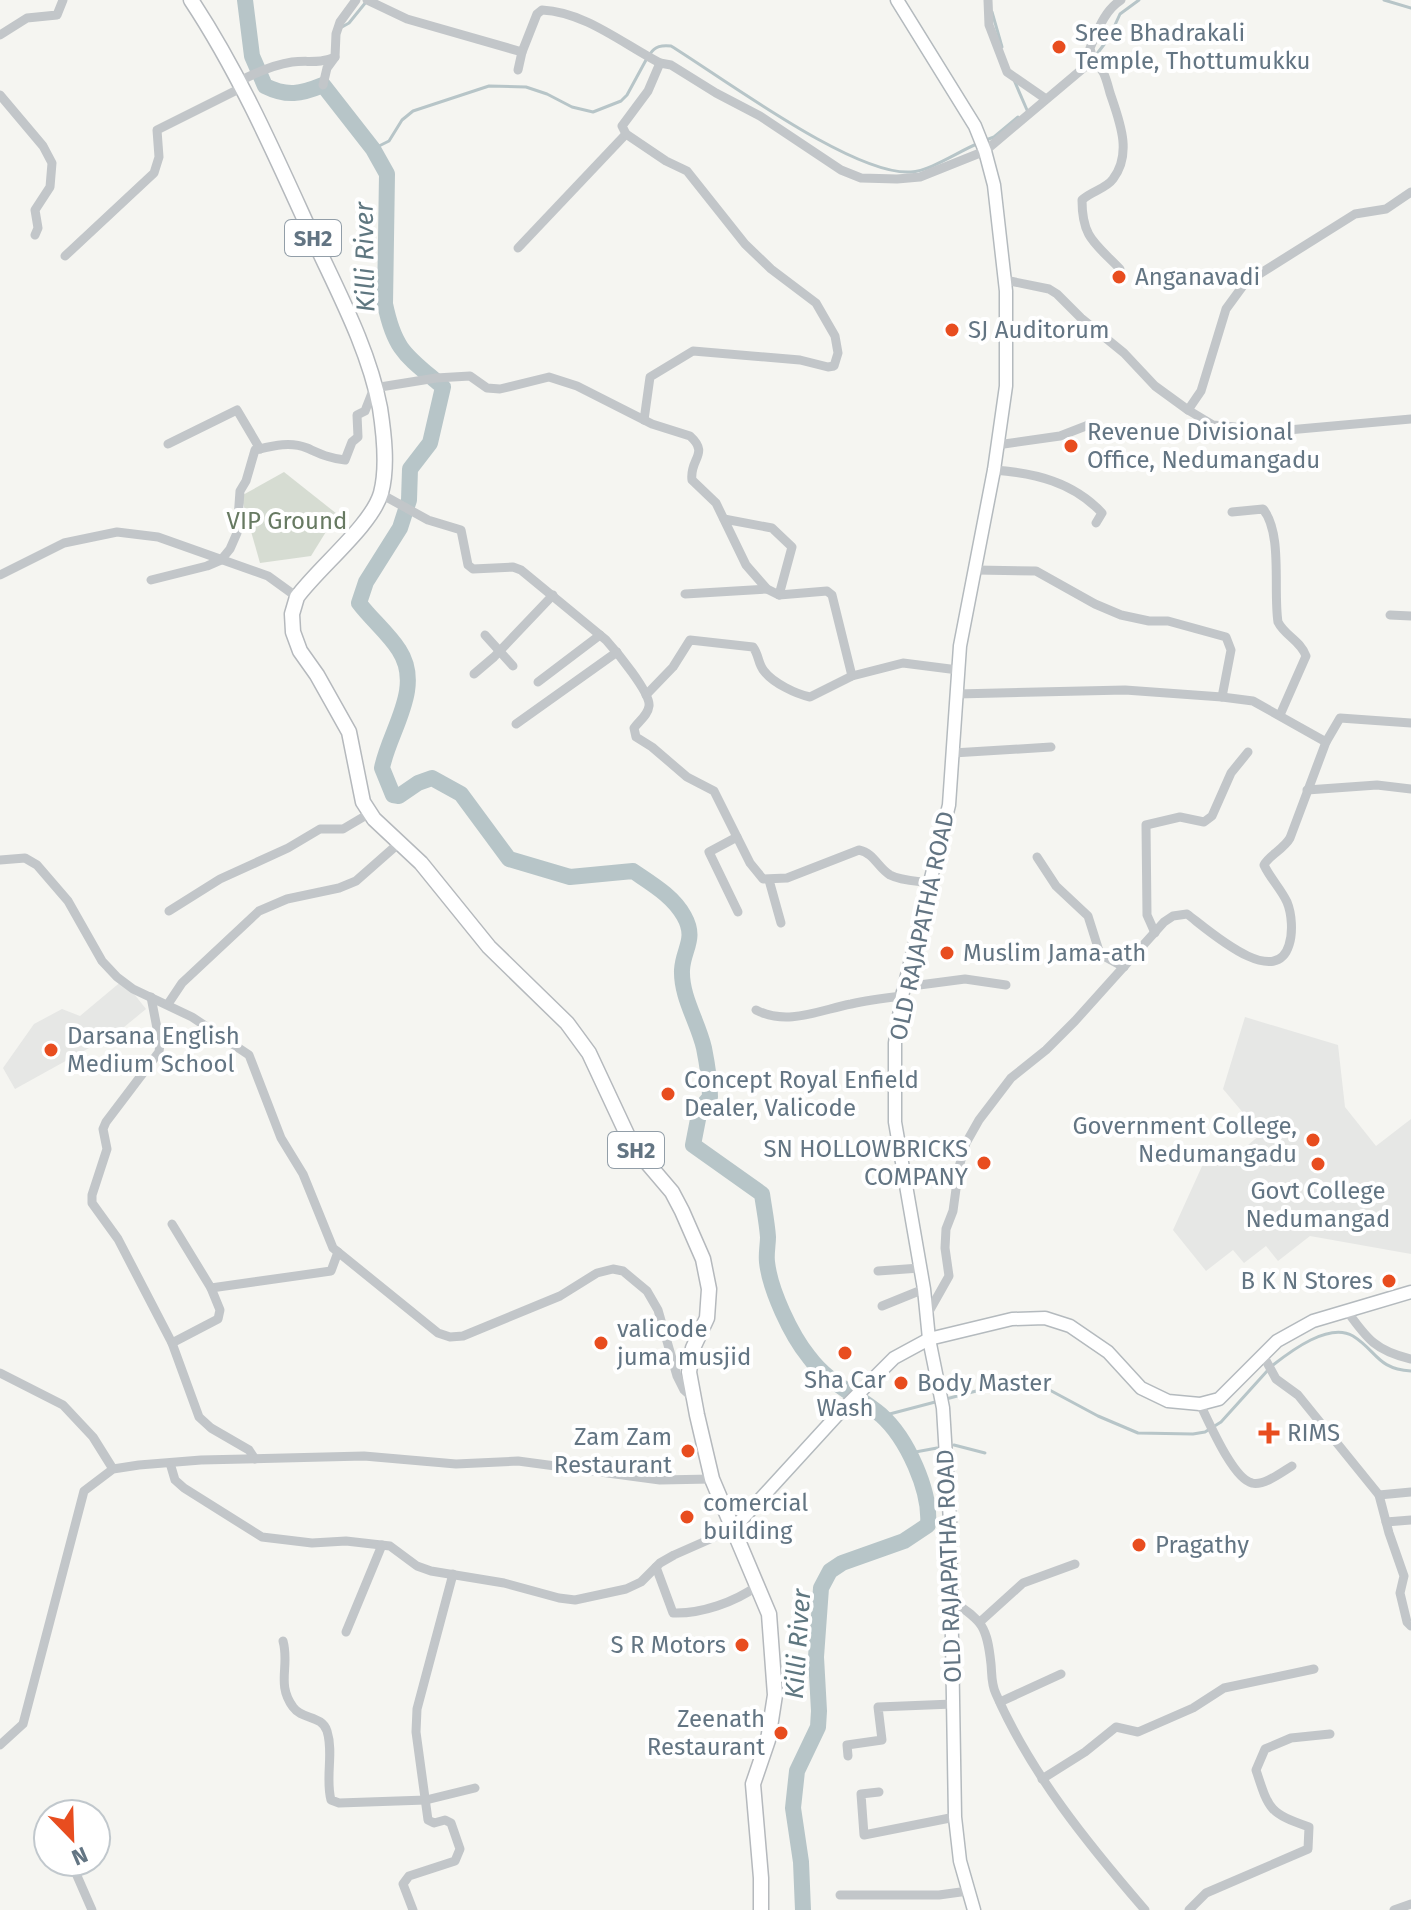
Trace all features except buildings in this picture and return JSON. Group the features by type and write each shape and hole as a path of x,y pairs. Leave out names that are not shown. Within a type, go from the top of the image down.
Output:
{"main road":[{"name":"SH2","path":"191,0 240,85 286,176 366,361 379,408 384,450 381,494 373,511 297,597 292,614 293,632 300,651 349,732 358,786 370,813 398,844 421,863 489,947 567,1023 589,1053 632,1145 672,1192 703,1259 709,1289 707,1318 693,1348 689,1372 712,1479 769,1614 775,1695 768,1740 753,1784 761,1910"},
{"name":"OLD RAJAPATHA ROAD","path":"897,0 979,134 994,185 1005,280 1006,386 994,470 960,646 949,805 903,992 895,1043 895,1122 943,1408 952,1601 955,1817 960,1861 974,1910"},
{"path":"733,1529 874,1377 894,1358 929,1339 1012,1319 1045,1318 1070,1326 1108,1352 1141,1388 1168,1401 1200,1404 1219,1399 1277,1341 1313,1321 1411,1292"}],"street":[{"path":"0,35 27,18 57,15 63,0"},
{"path":"323,85 327,68 335,57 340,22 356,0"},
{"path":"367,0 407,19 522,52"},
{"path":"988,0 989,25 1007,72 1043,97"},
{"path":"1120,269 1090,238 1082,222 1082,200 1089,193 1109,184 1115,176 1123,143 1122,128 1105,72 1093,60 1090,48 1104,16 1121,0"},
{"path":"518,70 537,14 547,10 594,26 654,60 671,65 791,135 818,156 861,178 897,179 920,177 985,150 1043,97 1093,60"},
{"path":"65,256 154,173 159,157 157,130 267,68 294,61 322,62 335,57"},
{"path":"644,420 650,377 693,351 800,360 828,367 834,366 838,353 835,336 816,303 771,269 745,244 687,171 626,134 622,126 648,91 654,60"},
{"path":"0,95 43,146 52,163 50,187 35,210 38,228 35,235"},
{"path":"518,248 626,134"},
{"path":"1188,410 1201,391 1226,309 1245,283 1355,214 1386,209 1411,192"},
{"path":"1005,280 1049,289 1057,294 1124,353 1155,386 1213,425 1266,430 1411,419"},
{"path":"151,580 221,560 233,542 240,491 255,450 290,444 345,460 352,442 358,437 357,415 365,411 374,388 470,376 487,388 500,389 549,377 577,386 644,420 690,436 700,446 700,453 693,464 692,480 716,503 746,565 767,589 779,595 816,590 829,592 852,676"},
{"path":"168,444 237,410 260,449"},
{"path":"997,445 1060,436 1091,424"},
{"path":"994,470 1040,477 1071,488 1102,513 1096,523"},
{"path":"381,494 428,520 461,530 468,565 477,570 513,567 521,570 617,652 646,695 648,711 634,728 636,737 687,777 714,791 757,875 769,880 787,878 859,850 868,852 883,871 895,878 930,883"},
{"path":"1232,512 1263,509 1267,514 1274,543 1278,622 1286,634 1302,646 1306,656 1280,715"},
{"path":"724,519 772,528 792,547 779,595"},
{"path":"0,575 64,543 117,532 158,537 268,576 297,597"},
{"path":"976,570 1036,571 1121,615 1149,621 1168,621 1226,637 1231,650 1222,697"},
{"path":"685,594 767,589"},
{"path":"474,674 553,595"},
{"path":"1390,615 1411,616"},
{"path":"485,635 513,666"},
{"path":"538,682 600,635"},
{"path":"646,695 673,667 690,640 753,647 759,654 763,670 777,682 810,697 852,676 903,663 958,670"},
{"path":"516,724 617,652"},
{"path":"957,694 1125,690 1253,701 1326,742"},
{"path":"926,1318 949,1276 946,1229 953,1211 966,1143 979,1120 1011,1078 1046,1050 1173,916 1187,914 1245,956 1257,961 1277,960 1286,952 1292,934 1288,903 1264,865 1266,860 1284,848 1290,838 1326,742 1340,718 1411,723"},
{"path":"953,753 1051,747"},
{"path":"1155,933 1147,915 1146,825 1180,817 1204,822 1212,816 1231,773 1248,752"},
{"path":"1307,790 1377,785 1411,789"},
{"path":"169,911 220,879 288,848 320,829 343,829 370,813"},
{"path":"737,837 709,852 738,912"},
{"path":"168,1004 182,983 259,911 287,899 339,888 356,881 398,844"},
{"path":"1037,857 1056,886 1088,916 1100,954 1124,967"},
{"path":"0,860 25,858 37,865 68,901 102,961 133,989 168,1004 249,1055 281,1138 303,1174 327,1235 338,1252 438,1333 450,1337 463,1336 560,1296 597,1273 613,1269 623,1271 647,1291 658,1310 677,1376 684,1390 695,1400"},
{"path":"769,880 781,923"},
{"path":"756,1010 772,1017 805,1016 965,979 1006,985"},
{"path":"151,997 159,1052 106,1122 103,1129 107,1149 92,1203 118,1239 172,1343 199,1417 211,1428 249,1450 255,1459"},
{"path":"172,1224 211,1288 220,1310 218,1319 172,1343"},
{"path":"211,1288 331,1271 338,1252"},
{"path":"878,1271 920,1268"},
{"path":"882,1306 924,1289"},
{"path":"1347,1311 1365,1337 1379,1348 1411,1359"},
{"path":"1263,1355 1276,1379 1298,1395 1379,1495 1404,1576 1400,1593 1407,1622 1411,1626"},
{"path":"0,1373 63,1405 93,1437 113,1469"},
{"path":"1200,1404 1216,1438 1241,1476 1251,1483 1260,1483 1292,1466"},
{"path":"0,1745 23,1724 84,1491 113,1469 170,1463 364,1456 456,1464 518,1461 660,1480 712,1479"},
{"path":"170,1463 175,1480 184,1488 262,1537 312,1543 346,1541 390,1546 417,1566 575,1600 626,1589 641,1582 656,1567 711,1536 733,1529"},
{"path":"1379,1495 1411,1492"},
{"path":"1386,1522 1411,1520"},
{"path":"346,1632 382,1545"},
{"path":"981,1621 1023,1583 1075,1564"},
{"path":"656,1567 673,1613 741,1597 757,1586"},
{"path":"413,1910 403,1884 409,1876 455,1861 460,1849 451,1823 428,1820 416,1732 417,1709 453,1574"},
{"path":"952,1601 981,1621 987,1631 992,1682 1021,1748 1073,1822 1145,1910"},
{"path":"283,1641 286,1667 282,1684 293,1708 319,1720 325,1725 329,1736 331,1800 339,1803 426,1800 475,1788"},
{"path":"1042,1779 1085,1752 1116,1727 1138,1732 1193,1708 1224,1688 1314,1669"},
{"path":"1000,1702 1061,1674"},
{"path":"848,1756 847,1745 882,1740 878,1707 953,1704"},
{"path":"1189,1910 1206,1893 1308,1849 1309,1827 1280,1817 1267,1804 1256,1770 1265,1749 1291,1738 1330,1734"},
{"path":"879,1792 861,1794 864,1835 955,1817"},
{"path":"78,1878 92,1910"},
{"path":"840,1895 939,1895 968,1891"},
{"path":"1394,1910 1411,1904"}],"shaded area":[{"name":"Darsana English Medium School","path":"123,980 146,1009 118,1032 15,1089 3,1068 34,1024 62,1009 80,1016"},
{"name":"Government College, Nedumangadu","path":"1245,1017 1338,1045 1345,1107 1376,1146 1411,1119 1411,1254 1310,1236 1278,1261 1266,1246 1244,1263 1233,1250 1206,1271 1173,1230 1208,1153 1228,1162 1261,1134 1223,1089"}],"green space":[{"name":"VIP Ground","path":"284,472 337,514 311,556 260,563 241,496"}],"waterway":[{"name":"Killi River","path":"245,0 252,56 265,86 294,93 323,85 373,149 387,174 385,304 389,320 404,352 443,387 430,443 410,469 409,500 400,528 366,582 359,603 395,644 406,664 406,694 382,768 393,795 399,796 432,778 461,794 509,859 570,877 633,871 674,902 688,924 682,980 704,1048 710,1091 710,1097 700,1109 693,1145 762,1194 769,1273 782,1312 795,1337 825,1374 891,1425 908,1451 926,1497 928,1525 904,1541 842,1563 830,1571 821,1588 816,1657 818,1727 797,1771 793,1808 801,1862 803,1910"},
{"path":"1096,55 1109,38 1120,14 1139,0"},
{"path":"1384,0 1411,8"},
{"path":"342,27 366,2"},
{"path":"992,12 1002,47"},
{"path":"650,54 659,47 671,46 789,122 857,158 886,169 919,171 979,143"},
{"path":"373,149 389,141 402,120 413,111 489,86 526,87 572,107 593,112 621,101 646,60"},
{"path":"1014,80 1027,110"},
{"path":"986,140 1018,117"},
{"path":"1273,1365 1311,1340 1322,1335 1343,1333 1353,1336 1391,1367 1411,1371"},
{"path":"946,1399 995,1386 1016,1384 1044,1387 1138,1433 1193,1434 1205,1432 1221,1422 1268,1370"},
{"path":"882,1416 939,1401"},
{"path":"954,1445 985,1453"},
{"path":"910,1453 937,1448"}],"place":[{"name":"Sree Bhadrakali Temple, Thottumukku","path":"1059,47"},
{"name":"Anganavadi","path":"1119,277"},
{"name":"SJ Auditorum","path":"952,330"},
{"name":"Revenue Divisional Office, Nedumangadu","path":"1071,446"},
{"name":"Muslim Jama-ath","path":"947,953"},
{"name":"Darsana English Medium School","path":"51,1050"},
{"name":"Concept Royal Enfield Dealer, Valicode","path":"668,1094"},
{"name":"Government College, Nedumangadu","path":"1313,1140"},
{"name":"SN HOLLOWBRICKS COMPANY","path":"984,1163"},
{"name":"Govt College Nedumangad","path":"1318,1164"},
{"name":"B K N Stores","path":"1389,1281"},
{"name":"valicode juma musjid","path":"601,1343"},
{"name":"Sha Car Wash","path":"845,1353"},
{"name":"Body Master","path":"901,1383"},
{"name":"RIMS","path":"1269,1433"},
{"name":"Zam Zam Restaurant","path":"688,1451"},
{"name":"comercial building","path":"687,1517"},
{"name":"Pragathy","path":"1139,1545"},
{"name":"S R Motors","path":"742,1645"},
{"name":"Zeenath Restaurant","path":"781,1733"}]}
